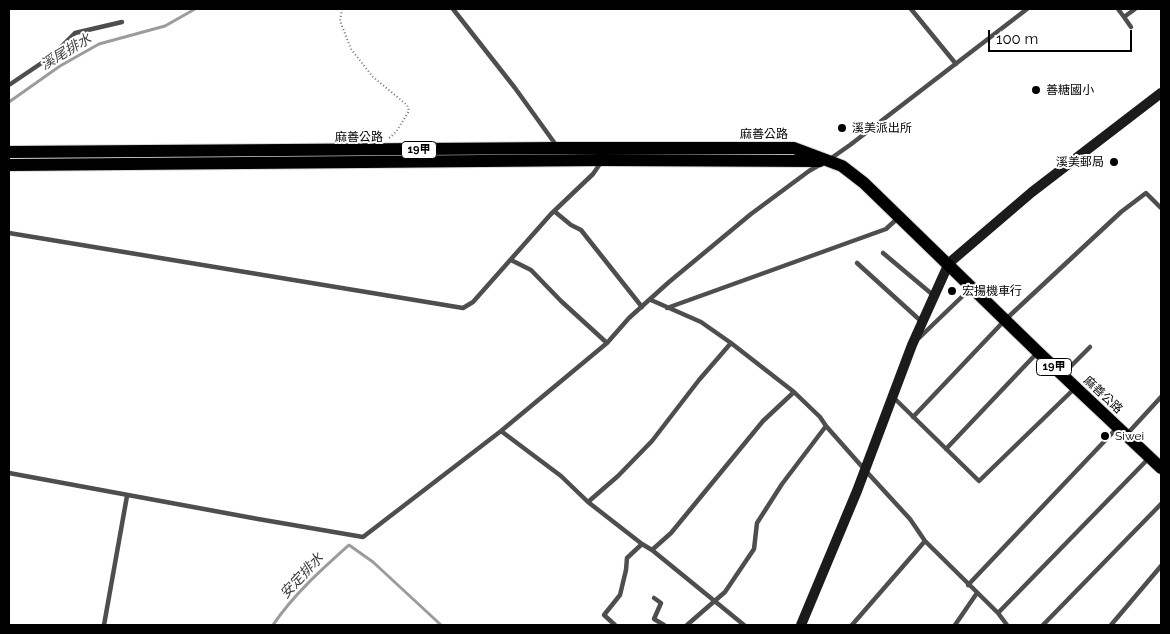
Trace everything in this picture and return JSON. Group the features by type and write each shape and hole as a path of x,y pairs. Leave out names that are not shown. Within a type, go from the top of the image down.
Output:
{"main road":[{"name":"麻善公路","path":"9,152 557,148 603,154"},
{"name":"麻善公路","path":"9,163 603,154 794,148 842,166 856,176 1161,468"}],"street":[{"path":"801,625 865,470 912,345 949,264 1032,192 1161,93"}],"lane":[{"path":"453,9 515,88 557,148"},
{"path":"911,9 956,64"},
{"path":"9,473 128,496 363,536 501,431 607,344 618,330 669,282 751,214 809,171 828,161 850,145 1027,9"},
{"path":"1118,9 1131,27"},
{"path":"1124,16 1134,9"},
{"path":"9,85 52,56 75,33 122,22"},
{"path":"9,163 24,152"},
{"path":"9,233 463,308 473,302 554,212 594,174 603,154"},
{"path":"913,417 1005,320 1121,212 1146,193 1161,208"},
{"path":"554,212 581,230 642,307"},
{"path":"667,308 886,229 899,216"},
{"path":"883,253 934,296"},
{"path":"511,260 531,270 607,344"},
{"path":"857,263 922,322"},
{"path":"912,345 971,288"},
{"path":"651,300 701,322 732,343 794,392 820,417 910,519 925,541 998,613 1007,625"},
{"path":"588,502 618,476 652,441 699,380 732,343"},
{"path":"1062,375 1090,347"},
{"path":"946,449 1038,352"},
{"path":"892,396 979,482 1075,387"},
{"path":"652,550 671,533 764,421 794,392"},
{"path":"968,585 1122,431 1161,397"},
{"path":"687,625 716,602 725,592 754,549 757,523 782,484 826,426"},
{"path":"501,431 561,476 588,502 652,550 744,625"},
{"path":"998,613 1150,457"},
{"path":"104,625 128,496"},
{"path":"1043,625 1161,504"},
{"path":"852,625 925,541"},
{"path":"615,625 604,615 620,595 628,558 642,544"},
{"path":"1111,625 1161,566"},
{"path":"955,625 977,593"},
{"path":"654,598 661,603 654,619 664,625"}],"path":[{"path":"342,9 340,21 351,49 373,77 407,105 409,111 396,132 388,138"}],"waterway":[{"name":"溪尾排水","path":"9,102 60,66 99,44 165,26 195,9"},
{"name":"安定排水","path":"273,625 299,593 349,545 373,562 441,625"}],"place":[{"name":"善糖國小","path":"1036,90"},
{"name":"溪美派出所","path":"842,128"},
{"name":"溪美郵局","path":"1114,162"},
{"name":"宏揚機車行","path":"952,291"},
{"name":"Siwei","path":"1105,436"}]}
